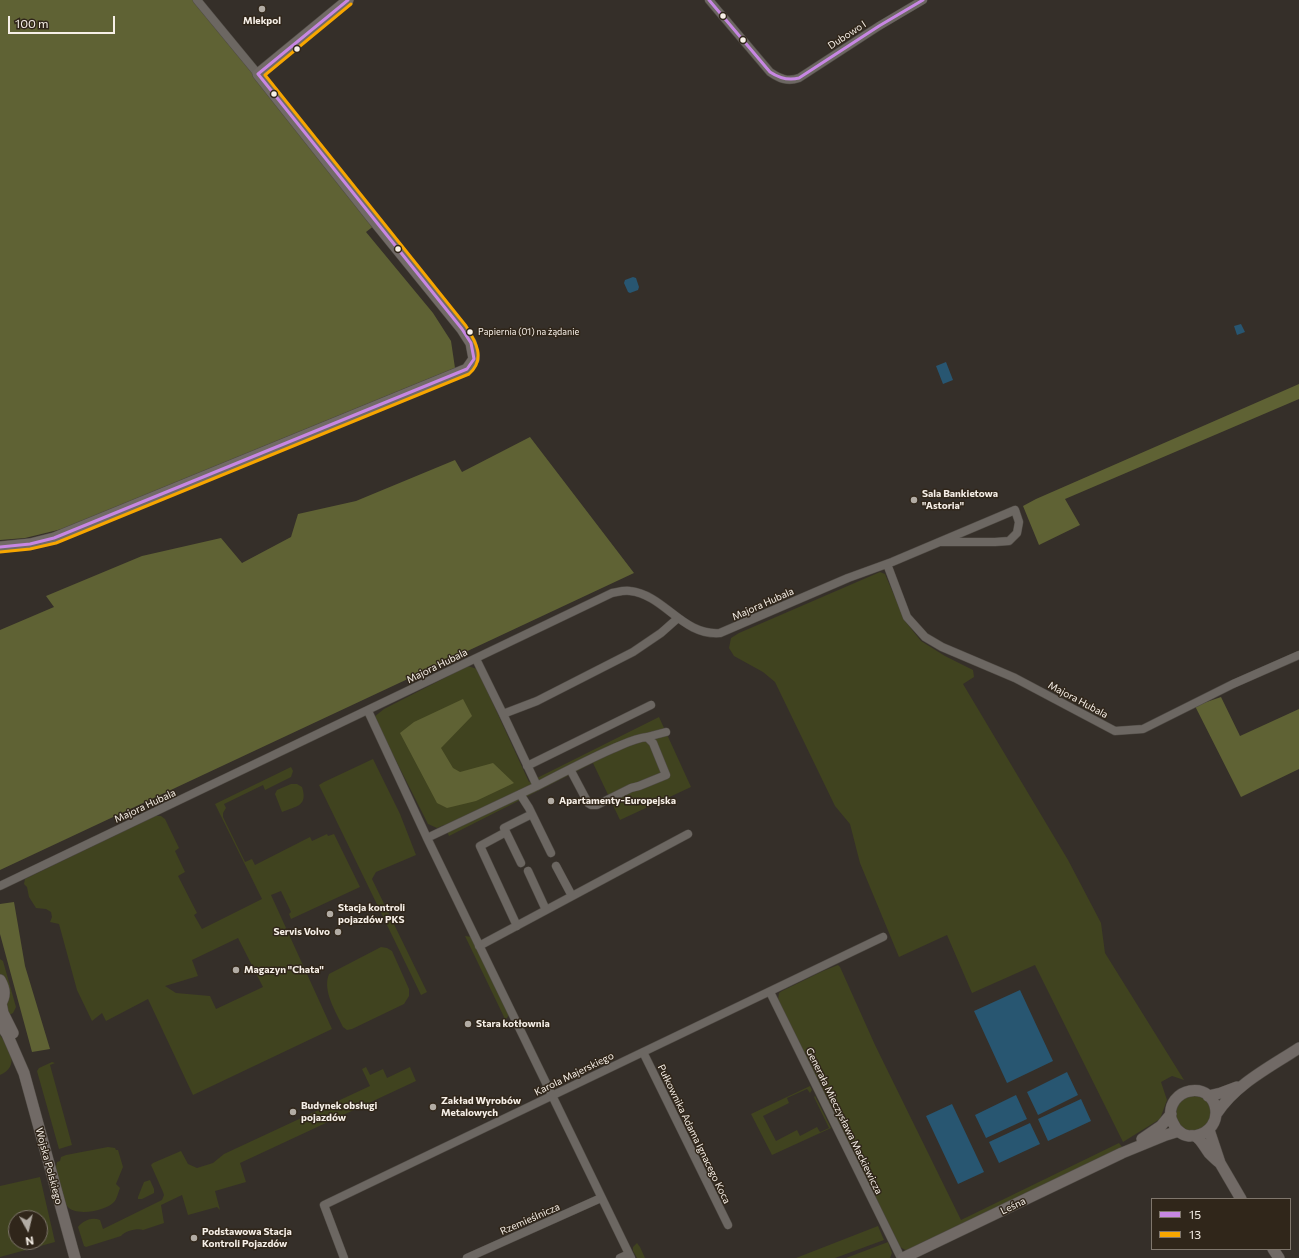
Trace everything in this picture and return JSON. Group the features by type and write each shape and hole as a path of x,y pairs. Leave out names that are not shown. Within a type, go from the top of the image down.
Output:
{"street":[{"path":"0,547 30,544 54,538 467,369 474,359 471,343 462,329 197,0"},
{"path":"258,74 348,0"},
{"name":"Dubowo I","path":"709,0 770,72 780,79 788,81 800,78 879,26 923,0"},
{"name":"Majora Hubala","path":"0,886 368,711 602,597 621,591 630,591 653,600 678,618 702,632 710,634 720,633 848,578 942,542 1015,510 1019,522 1017,533 1008,541 942,542"},
{"name":"Majora Hubala","path":"887,564 907,618 924,637 942,647 1015,678 1115,731 1143,729 1233,684 1299,655"},
{"path":"504,714 537,701 633,652 661,633 678,618"},
{"path":"476,659 504,714 537,786"},
{"path":"528,766 651,706"},
{"path":"368,711 427,838 630,1256 620,1258"},
{"path":"427,838 638,738 666,732"},
{"path":"570,769 588,803 591,805 597,805 630,788 666,775 653,743 647,737"},
{"path":"520,794 532,814 551,853"},
{"path":"521,863 504,828 532,814"},
{"path":"506,832 480,846 517,926"},
{"path":"479,946 688,834"},
{"path":"556,866 572,896"},
{"path":"528,871 546,910"},
{"name":"Karola Majerskiego","path":"344,1258 324,1205 883,938"},
{"path":"0,980 5,992 1,1004"},
{"name":"Generała Mieczysława Mackiewicza","path":"770,992 902,1258"},
{"name":"Wojska Polskiego","path":"1,1004 6,1020 24,1059 24,1073"},
{"name":"Wojska Polskiego","path":"0,1024 7,1034 24,1073 75,1258"},
{"path":"1217,1113 1214,1103 1208,1096 1194,1090 1184,1093 1176,1099 1173,1104 1171,1114 1173,1123 1179,1131 1187,1135 1200,1135 1209,1130 1215,1122 1217,1113 1224,1101 1245,1083 1299,1048"},
{"name":"Pułkownika Adama Ignacego Koca","path":"643,1052 728,1225"},
{"path":"1208,1096 1221,1093 1245,1083"},
{"name":"Leśna","path":"1122,1153 1161,1126 1171,1114"},
{"path":"1209,1130 1220,1163 1241,1198"},
{"name":"Leśna","path":"902,1258 1122,1153 1179,1131"},
{"path":"1196,1136 1208,1152 1220,1163"},
{"name":"Rzemieślnicza","path":"467,1258 601,1198"}],"green space":[{"path":"0,0 194,0 375,225 366,232 433,313 451,341 455,368 62,529 25,538 0,540"},
{"path":"1299,384 1299,399 1065,499 1080,525 1039,545 1023,506"},
{"path":"530,437 634,573 0,870 0,630 54,607 46,596 142,556 221,538 242,563 291,537 298,514 356,501 455,460 462,472"},
{"path":"880,572 885,574 905,621 921,641 945,656 973,670 974,677 963,684 1068,860 1101,923 1105,953 1184,1080 1172,1076 1161,1082 1167,1100 1160,1119 1123,1142 1035,965 972,993 947,935 899,957 860,863 850,824 835,806 775,682 763,672 734,656 729,648 731,638 739,633"},
{"path":"468,666 477,669 529,782 659,717 691,787 620,820 593,763 449,836 444,825 437,828 428,824 374,717 384,709"},
{"path":"1221,697 1240,736 1299,709 1299,769 1241,797 1195,706"},
{"path":"463,699 472,716 441,748 453,768 460,772 493,763 514,783 476,801 447,808 437,803 400,733 414,722"},
{"path":"373,759 400,814 416,855 376,872 372,879 427,992 421,995 319,785"},
{"path":"291,767 293,771 291,777 265,790 263,785 224,804 226,808 223,813 223,817 245,862 252,859 255,865 310,837 312,841 327,834 328,836 334,834 360,887 291,919 289,914 291,912 281,891 271,895 332,1029 193,1095 148,999 106,1021 102,1013 92,1021 77,990 59,924 50,922 52,917 51,912 46,909 36,908 29,897 27,887 24,884 25,879 155,816 161,816 165,819 179,848 175,851 185,872 178,876 197,913 194,915 202,929 262,899 215,804","holes":["238,938 263,987 216,1009 210,996 176,993 165,986 198,976 192,960"]},
{"path":"291,784 297,784 302,787 304,798 297,806 282,812 275,794 277,790"},
{"path":"14,902 25,966 50,1049 32,1052 0,934 0,904"},
{"path":"465,936 472,937 509,1014 505,1019"},
{"path":"381,947 392,951 409,989 409,996 404,1004 347,1030 343,1027 331,1001 327,987 329,974"},
{"path":"0,959 3,961 16,1007 13,1013 7,1016 7,987 5,979 0,974"},
{"path":"838,965 875,1045 961,1220 1119,1143 1123,1148 907,1251 900,1247 778,1000 779,993 782,991"},
{"path":"0,1035 7,1045 12,1062 10,1067 0,1075"},
{"path":"52,1062 55,1063 50,1065 72,1145 59,1149 37,1071 39,1068"},
{"path":"366,1067 370,1075 383,1069 387,1078 410,1067 416,1081 240,1163 246,1182 215,1191 220,1210 217,1207 188,1215 182,1195 161,1205 164,1223 143,1230 132,1230 121,1236 86,1247 84,1246 78,1227 85,1221 91,1219 100,1220 103,1229 162,1200 164,1195 151,1165 153,1163 181,1151 188,1164 197,1168 213,1163 224,1154 370,1086 362,1069"},
{"path":"810,1086 812,1090 810,1093 807,1089 787,1098 789,1103 763,1116 776,1141 797,1130 800,1136 817,1127 820,1132 829,1128 814,1097 815,1096 831,1128 772,1155 751,1114"},
{"path":"1193,1095 1203,1098 1208,1103 1211,1113 1208,1123 1203,1128 1193,1131 1183,1128 1178,1123 1175,1113 1178,1103 1183,1098"},
{"path":"108,1147 118,1150 123,1167 116,1184 120,1188 117,1198 110,1205 90,1212 71,1209 67,1206 62,1193 56,1167 57,1162 60,1161 61,1157 66,1155"},
{"path":"40,1177 48,1210 8,1210 8,1250 26,1250 0,1257 0,1186"},
{"path":"150,1180 154,1193 142,1199 138,1199 144,1182"},
{"path":"48,1212 55,1242 48,1244"},
{"path":"878,1226 884,1240 835,1258 796,1258"},
{"path":"888,1242 892,1253 890,1258 846,1258"},
{"path":"637,1243 645,1258 637,1258 633,1251 633,1247"}],"water":[{"path":"633,277 636,278 639,287 638,290 630,293 628,292 624,283 625,280"},
{"path":"1241,324 1245,332 1237,335 1234,326"},
{"path":"946,362 953,380 943,384 936,366"},
{"path":"1020,990 1053,1061 1007,1083 974,1011"},
{"path":"1067,1072 1078,1095 1038,1115 1027,1092"},
{"path":"1016,1095 1027,1119 986,1138 975,1115"},
{"path":"1081,1099 1091,1121 1048,1141 1038,1119"},
{"path":"952,1104 984,1172 958,1184 926,1116"},
{"path":"1030,1123 1040,1144 999,1163 989,1142"}],"transit line":[{"name":"15","path":"0,547 30,544 54,538 467,369 474,359 471,343 462,329 258,74 348,0"},
{"name":"15","path":"709,0 770,72 787,79 799,78 879,26 923,0"},
{"name":"13","path":"0,552 30,549 56,543 469,374 474,368 477,362 478,350 466,326 265,75 351,4"}],"place":[{"name":"Mlekpol","path":"262,9"},
{"name":"Papiernia (01) na żądanie","path":"470,332"},
{"name":"Sala Bankietowa \"Astoria\"","path":"914,500"},
{"name":"Apartamenty-Europejska","path":"551,801"},
{"name":"Stacja kontroli pojazdów PKS","path":"330,914"},
{"name":"Servis Volvo","path":"338,932"},
{"name":"Magazyn \"Chata\"","path":"236,970"},
{"name":"Stara kotłownia","path":"468,1024"},
{"name":"Zakład Wyrobów Metalowych","path":"433,1107"},
{"name":"Budynek obsługi pojazdów","path":"293,1112"},
{"name":"Podstawowa Stacja Kontroli Pojazdów","path":"194,1238"}]}
